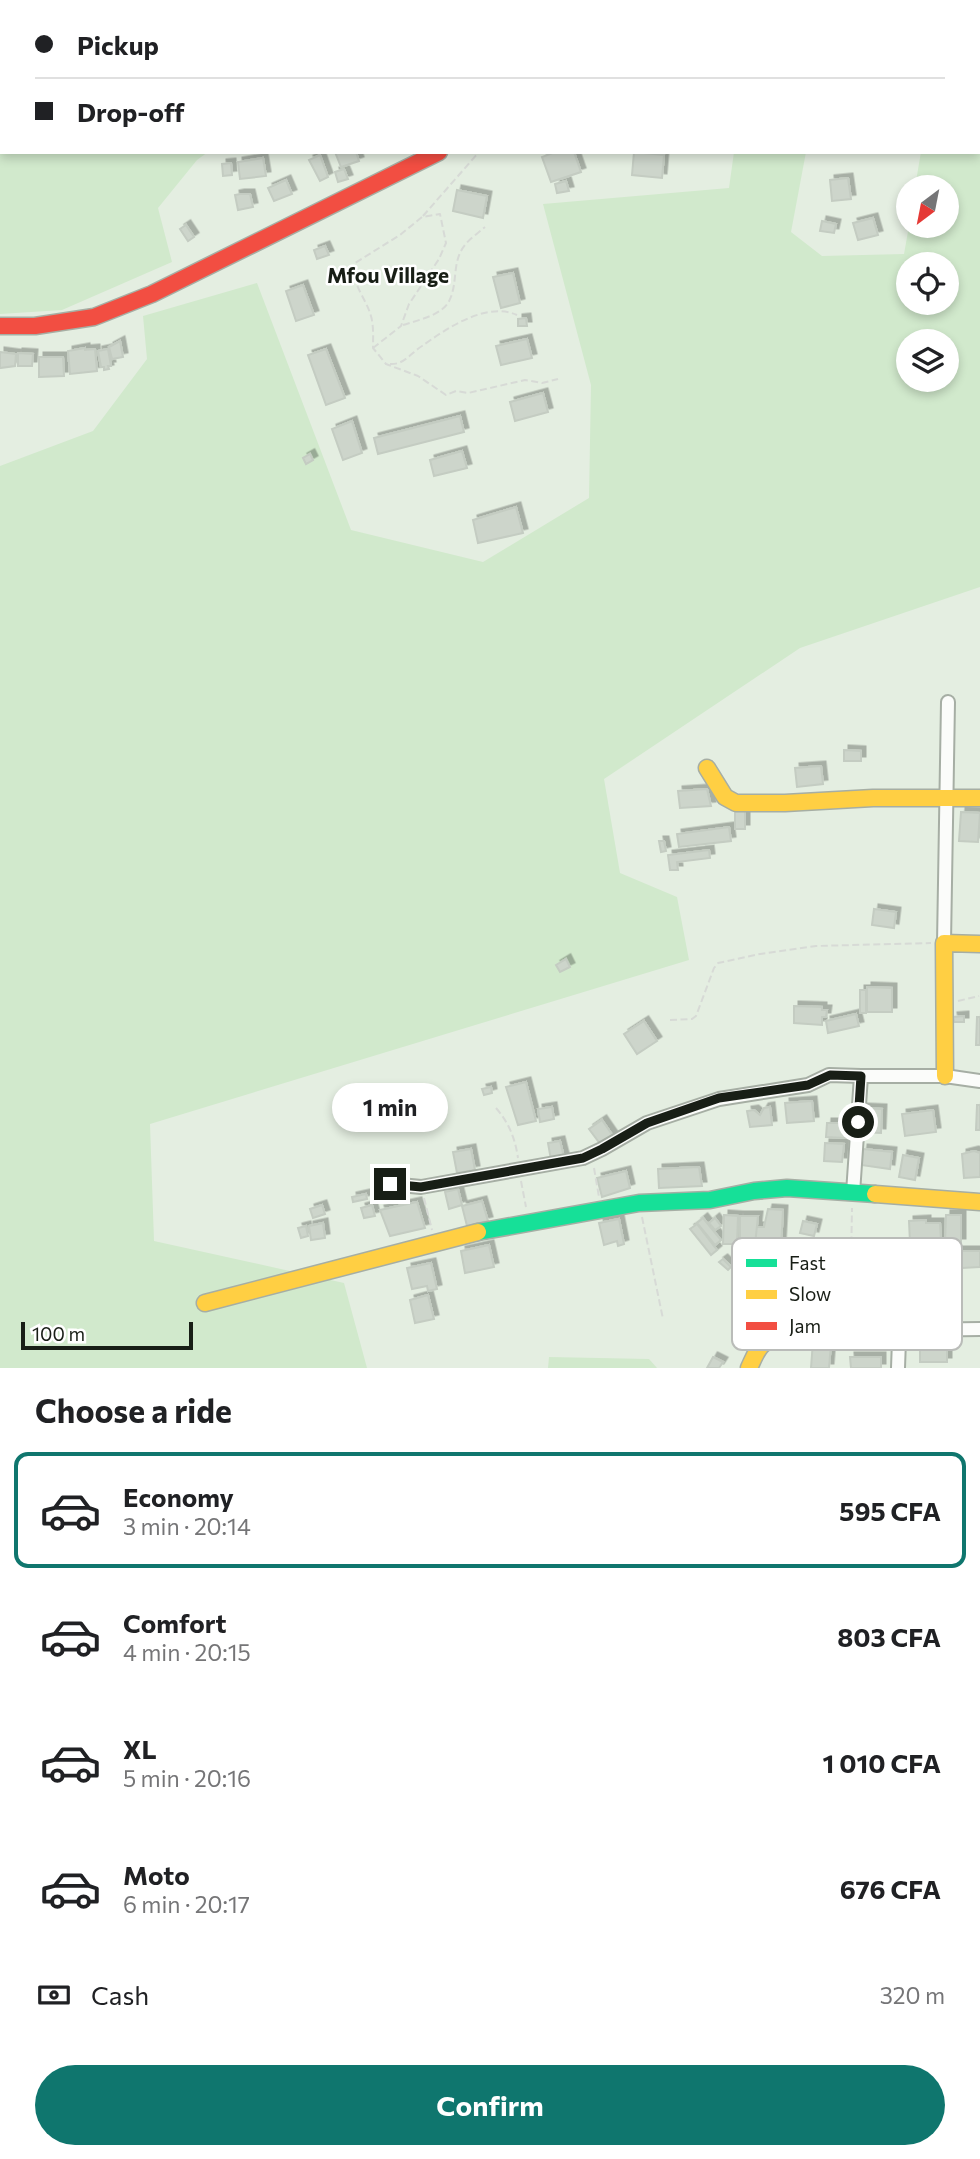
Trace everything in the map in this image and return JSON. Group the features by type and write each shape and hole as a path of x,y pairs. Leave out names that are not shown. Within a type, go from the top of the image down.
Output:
{"street":[{"path":"0,326 35,326 94,317 152,294 435,154"},
{"path":"945,1076 943,1005 948,702"},
{"path":"707,768 725,797 736,803 980,798"},
{"path":"944,943 980,944"},
{"path":"390,1184 421,1187 591,1155 647,1123 719,1098 808,1085 830,1075 945,1076 980,1081"},
{"path":"853,1193 861,1076"},
{"path":"205,1303 497,1227 639,1203 710,1200 754,1191 787,1188 980,1202"},
{"path":"962,1329 980,1329"},
{"path":"749,1368 760,1350"},
{"path":"898,1368 899,1350"}],"path":[{"path":"477,154 422,217 400,235 355,263 353,269 358,287 370,312 373,348 386,364 418,376 446,395 525,380 542,383 558,379"},
{"path":"401,326 409,304 439,259 446,243 440,214 422,217"},
{"path":"373,348 401,326 429,316 449,303 455,268 461,252 485,227"},
{"path":"386,364 402,362 420,347 477,315 488,312 517,315"},
{"path":"670,1020 696,1016 718,963 816,946 944,943"},
{"path":"943,1005 979,996"},
{"path":"591,1155 602,1208"},
{"path":"421,1187 436,1242"},
{"path":"851,1238 853,1193"},
{"path":"639,1203 663,1319"}],"green space":[{"path":"0,154 205,154 197,160 158,208 172,262 62,310 0,314"},
{"path":"734,154 806,154 791,232 822,256 896,254 896,315 959,315 959,252 904,252 907,238 959,238 959,175 917,175 921,154 980,154 980,587 800,648 604,779 620,873 677,897 689,960 150,1124 154,1241 344,1283 367,1368 0,1368 0,466 93,431 147,359 143,316 257,283 351,530 483,562 589,498 591,385 543,204 729,188"},
{"path":"549,1357 649,1359 657,1368 548,1368"}],"building":[{"path":"336,154 357,154 359,161 341,167"},
{"path":"550,154 575,154 581,172 551,182 542,157"},
{"path":"634,154 664,155 662,178 632,175"},
{"path":"320,155 328,177 320,181 309,160"},
{"path":"263,158 266,176 240,179 238,162"},
{"path":"231,163 232,175 223,176 222,164"},
{"path":"344,169 348,179 338,182 335,172"},
{"path":"848,178 851,199 832,201 830,180"},
{"path":"286,180 292,194 274,201 268,188"},
{"path":"566,181 569,191 557,193 555,184"},
{"path":"457,190 487,196 483,218 453,211"},
{"path":"250,194 253,207 238,210 235,195"},
{"path":"873,218 878,235 858,240 853,223"},
{"path":"822,221 836,224 834,233 820,231"},
{"path":"186,225 194,237 188,241 180,229"},
{"path":"325,246 329,255 317,259 314,250"},
{"path":"513,273 520,303 501,308 493,277"},
{"path":"303,285 314,315 296,321 286,291"},
{"path":"526,318 527,326 518,326 518,319"},
{"path":"527,339 532,358 501,365 496,346"},
{"path":"120,341 123,357 112,359 109,347"},
{"path":"95,349 97,371 70,374 68,351"},
{"path":"108,349 111,366 104,370 98,351"},
{"path":"326,349 345,398 326,405 308,355"},
{"path":"0,352 16,354 15,366 0,368"},
{"path":"18,353 33,354 32,366 18,366"},
{"path":"39,357 63,357 64,376 39,377"},
{"path":"543,393 548,412 515,421 510,402"},
{"path":"460,416 464,432 378,454 374,438"},
{"path":"352,421 362,453 343,460 332,429"},
{"path":"462,451 467,468 434,476 430,460"},
{"path":"310,454 313,460 306,464 303,458"},
{"path":"516,507 523,533 478,543 473,520"},
{"path":"844,750 861,751 861,761 844,761"},
{"path":"821,766 823,784 797,787 795,768"},
{"path":"707,789 711,806 680,808 678,791"},
{"path":"735,810 745,811 745,829 735,829"},
{"path":"961,812 980,813 978,842 959,841"},
{"path":"729,827 731,841 679,847 677,834"},
{"path":"659,841 664,841 666,851 661,852"},
{"path":"709,850 710,858 677,862 678,870 670,870 668,855"},
{"path":"874,909 896,912 894,928 872,925"},
{"path":"566,959 570,967 560,972 556,965"},
{"path":"867,987 892,988 892,1012 867,1012"},
{"path":"860,990 866,990 866,1013 860,1013"},
{"path":"794,1006 822,1007 822,1010 827,1010 826,1017 822,1017 822,1025 794,1023"},
{"path":"856,1014 859,1026 828,1033 826,1021"},
{"path":"964,1016 964,1022 954,1022 953,1017"},
{"path":"977,1017 980,1017 980,1045 976,1045"},
{"path":"644,1021 657,1041 637,1054 624,1034"},
{"path":"526,1082 536,1121 518,1125 506,1087"},
{"path":"491,1087 492,1093 484,1095 482,1089"},
{"path":"812,1101 814,1121 787,1123 785,1103"},
{"path":"977,1105 980,1105 980,1130 976,1130"},
{"path":"552,1107 554,1119 540,1122 538,1109"},
{"path":"770,1107 772,1125 750,1127 747,1111 754,1110 760,1115 764,1108"},
{"path":"861,1108 882,1109 881,1133 860,1132"},
{"path":"933,1110 936,1132 905,1136 902,1114"},
{"path":"602,1120 613,1136 601,1145 589,1129"},
{"path":"827,1123 845,1123 845,1138 826,1137"},
{"path":"560,1141 564,1157 551,1160 548,1143"},
{"path":"825,1143 844,1144 842,1162 824,1161"},
{"path":"471,1149 475,1170 457,1173 453,1152"},
{"path":"863,1149 892,1152 890,1169 861,1165"},
{"path":"974,1151 980,1153 980,1177 964,1178 962,1154"},
{"path":"903,1155 919,1158 915,1180 899,1177"},
{"path":"699,1167 702,1186 659,1188 658,1169"},
{"path":"626,1171 630,1188 602,1197 597,1178"},
{"path":"458,1189 462,1205 449,1209 445,1192"},
{"path":"366,1194 367,1199 353,1202 352,1197"},
{"path":"482,1201 488,1221 467,1226 462,1206"},
{"path":"417,1202 425,1228 390,1236 380,1210"},
{"path":"322,1205 325,1214 313,1218 310,1209"},
{"path":"372,1205 375,1216 364,1218 361,1208"},
{"path":"768,1209 783,1210 781,1238 755,1238 756,1227 764,1227"},
{"path":"724,1215 738,1216 737,1238 732,1238 732,1244 723,1244"},
{"path":"946,1215 961,1215 961,1238 945,1238"},
{"path":"740,1216 758,1216 756,1238 740,1238"},
{"path":"703,1218 721,1240 715,1245 697,1223"},
{"path":"715,1218 721,1226 715,1230 709,1223"},
{"path":"619,1219 624,1244 618,1246 617,1241 604,1245 599,1223"},
{"path":"803,1221 817,1224 814,1236 800,1233"},
{"path":"909,1221 940,1223 941,1238 910,1238"},
{"path":"323,1223 325,1238 311,1240 309,1226"},
{"path":"697,1224 717,1250 711,1255 690,1229"},
{"path":"306,1226 308,1236 301,1238 298,1228"},
{"path":"489,1245 494,1267 465,1273 461,1251"},
{"path":"962,1251 980,1251 980,1267 962,1268"},
{"path":"723,1259 731,1267 728,1270 719,1262"},
{"path":"431,1263 437,1289 428,1291 427,1286 412,1289 407,1268"},
{"path":"428,1295 434,1319 415,1323 410,1300"},
{"path":"812,1350 830,1350 829,1368 811,1368"},
{"path":"920,1350 947,1350 947,1362 920,1362"},
{"path":"713,1357 723,1362 719,1368 707,1368"},
{"path":"850,1357 881,1357 881,1368 851,1368"}],"traffic: fast":[{"path":"478,1232 639,1203 710,1200 754,1191 787,1188 875,1194"}],"traffic: slow":[{"path":"707,768 725,797 736,803 873,798 980,798"},
{"path":"945,1076 944,943 980,944"},
{"path":"875,1194 980,1202"},
{"path":"205,1303 478,1232"},
{"path":"749,1368 758,1350"}],"traffic: jam":[{"path":"0,326 35,326 94,317 152,294 435,154"}],"district":[{"name":"Mfou Village","path":"388,274"}],"route":[{"path":"390,1184 421,1187 583,1158 647,1123 683,1110 719,1098 808,1085 830,1075 861,1076 858,1122"}]}
